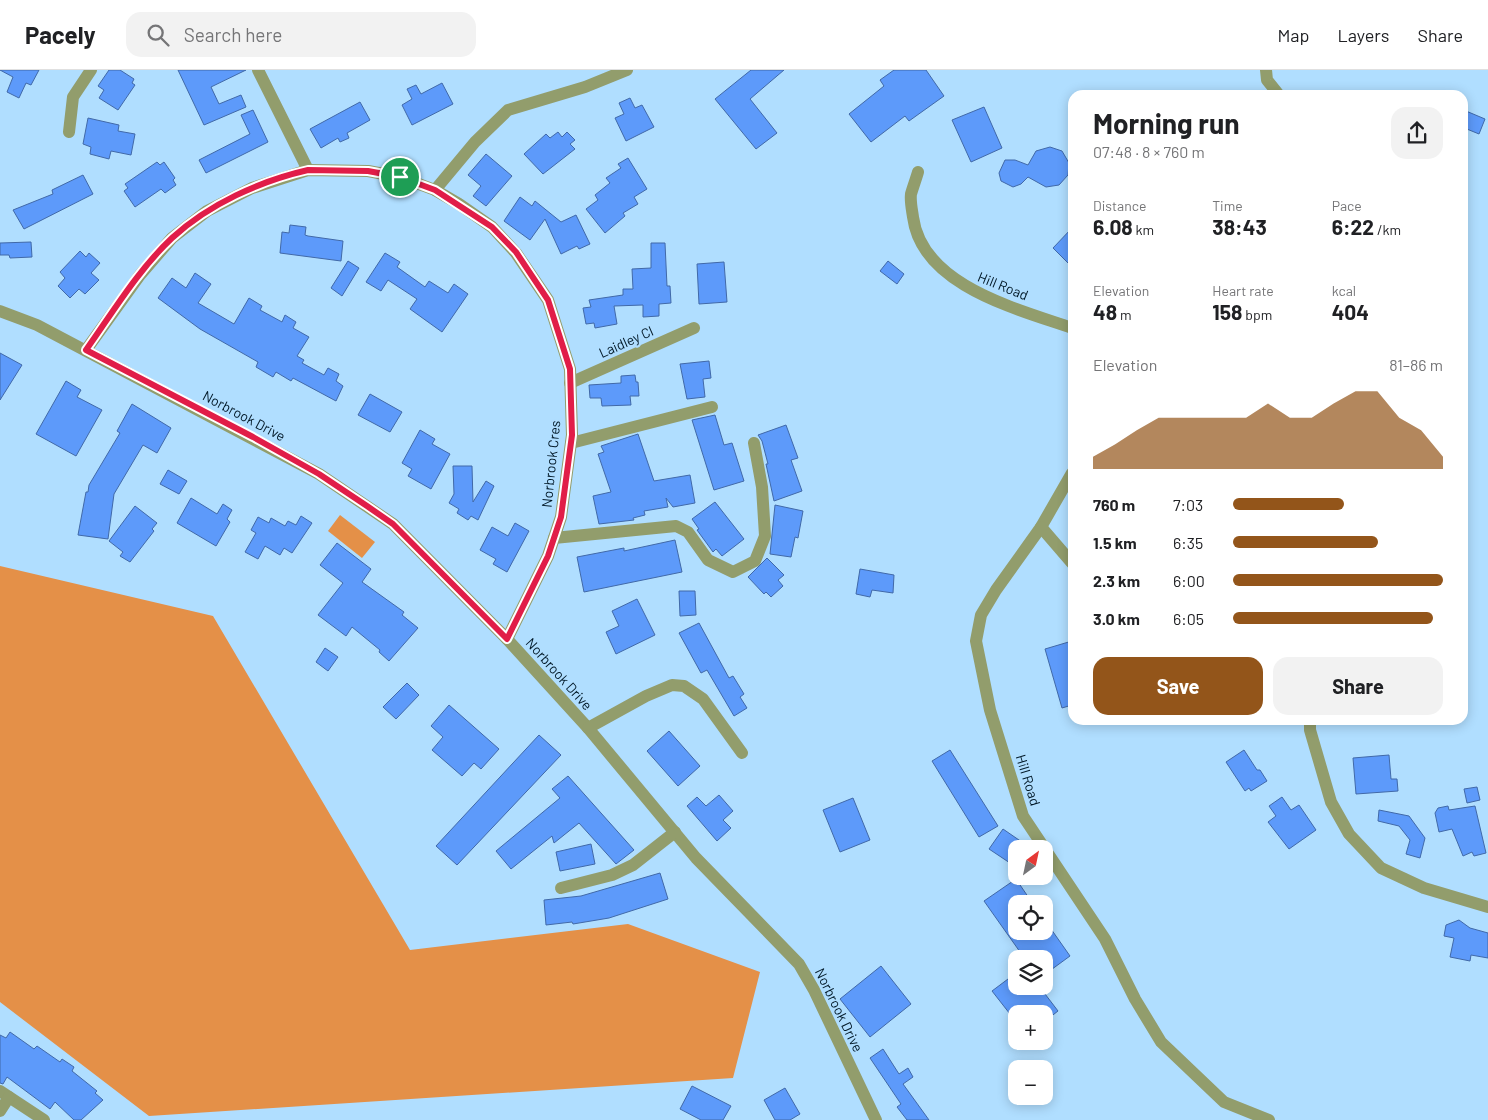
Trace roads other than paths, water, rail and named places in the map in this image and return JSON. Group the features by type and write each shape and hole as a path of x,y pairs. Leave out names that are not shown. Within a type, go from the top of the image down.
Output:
{"street":[{"path":"69,132 73,96 91,70"},
{"path":"258,70 308,170"},
{"path":"435,190 475,142 508,110 585,87 627,70"},
{"path":"1266,70 1267,80 1275,90"},
{"name":"Norbrook Cres","path":"86,350 140,275 172,238 207,211 252,188 308,170 368,171 400,177 435,190 492,227 516,252 548,300 570,369 571,443 561,517 531,594 507,639"},
{"name":"Hill Road","path":"918,172 911,196 914,227 938,264 976,293 1068,327"},
{"name":"Norbrook Drive","path":"0,311 37,325 253,437 319,474 393,524 507,639 588,728 696,858 799,964 814,990 876,1120"},
{"name":"Laidley Cl","path":"570,382 694,328"},
{"path":"571,443 712,407"},
{"path":"554,538 676,526 688,532 708,560 732,572 755,560 765,536 762,487 754,443"},
{"name":"Hill Road","path":"1068,481 1041,527 996,590 981,616 976,641 990,710 1023,816 1105,939 1161,1042 1224,1102 1269,1120"},
{"path":"1041,527 1068,558"},
{"path":"588,728 646,696 672,685 684,686 703,699 742,754"},
{"path":"1310,725 1331,802 1349,834 1382,868 1424,888 1488,907"},
{"path":"561,888 612,874 633,866 675,832"},
{"path":"0,1111 5,1094 44,1120"}]}
